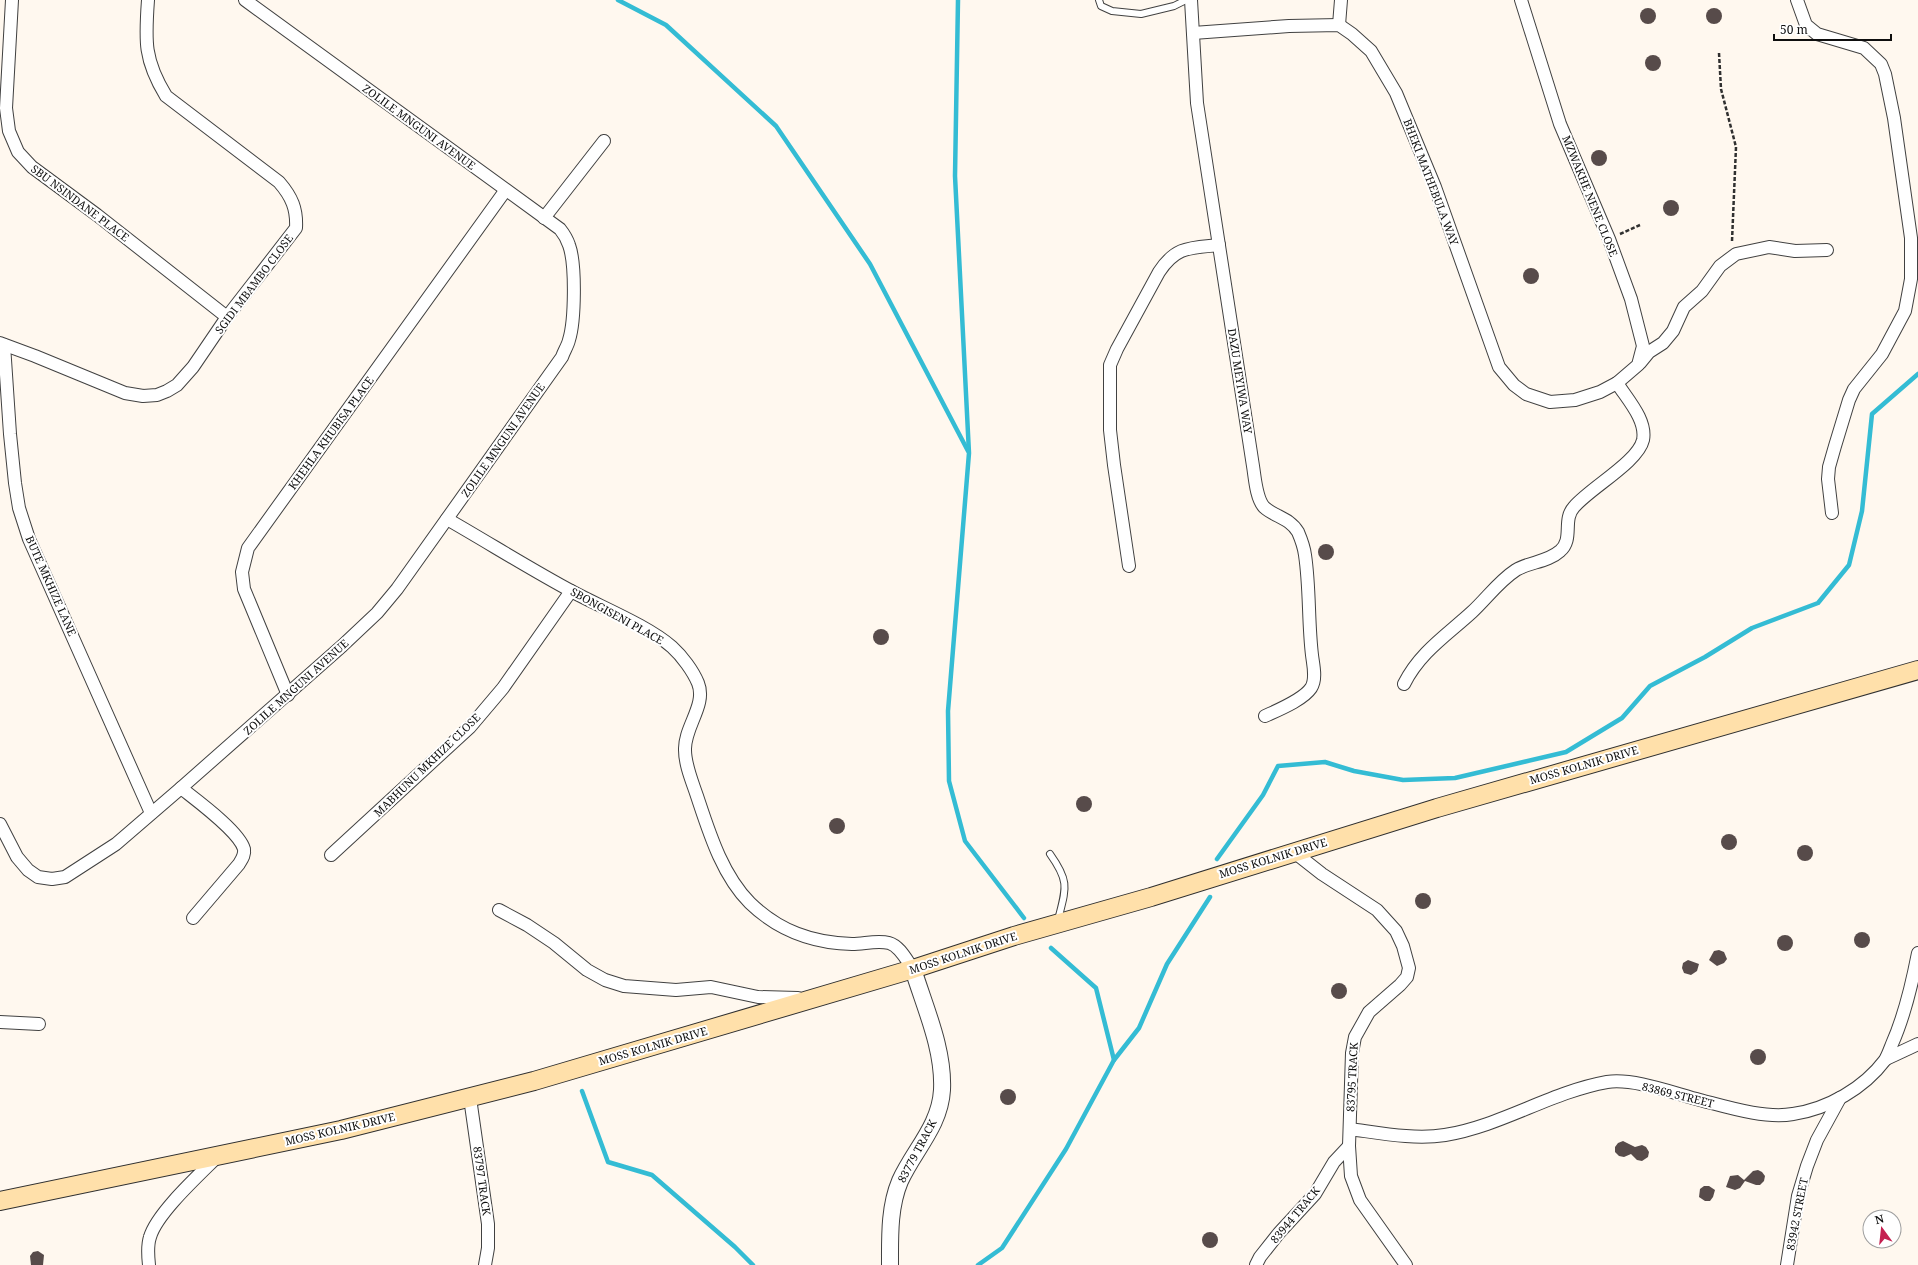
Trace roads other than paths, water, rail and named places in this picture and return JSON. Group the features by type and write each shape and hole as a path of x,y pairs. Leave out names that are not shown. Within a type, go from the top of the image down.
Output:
{"main road":[{"name":"MOSS KOLNIK DRIVE","path":"0,1201 341,1130 534,1081 913,969 1014,936 1437,808 1918,670"}],"street":[{"name":"SBU NSINDANE PLACE","path":"12,0 6,108 9,131 18,152 32,167 97,214 227,317"},
{"name":"SGIDI MBAMBO CLOSE","path":"2,344 125,393 143,396 156,395 177,385 194,367 227,317 296,228 297,217 290,193 279,182 166,96 155,78 145,39 148,0"},
{"name":"ZOLILE MNGUNI AVENUE","path":"0,824 17,857 28,870 38,877 52,879 65,877 116,844 288,695 377,613 397,589 562,357 570,339 573,282 570,247 566,237 560,229 505,191 244,0"},
{"name":"DAZU MEYIWA WAY","path":"1191,0 1197,103 1253,466 1261,501 1271,512 1289,521 1294,526 1302,543 1306,570 1308,628 1313,663 1312,687 1306,694 1265,716"},
{"path":"1193,33 1289,26 1339,25 1341,0"},
{"name":"MZWAKHE NENE CLOSE","path":"1521,0 1560,124 1608,239 1631,299 1643,346 1638,365"},
{"path":"1796,0 1806,25 1817,34 1864,48 1880,64 1884,74 1894,118 1911,238 1911,279 1905,311 1882,354 1854,389 1849,400 1835,446 1828,479 1832,513"},
{"name":"BHEKI MATHEBULA WAY","path":"1339,25 1352,34 1371,51 1396,93 1435,187 1499,366 1514,385 1526,394 1550,402 1575,400 1600,392 1617,383"},
{"path":"544,218 604,141"},
{"name":"KHEHLA KHUBISA PLACE","path":"288,695 244,589 242,572 248,548 505,191"},
{"path":"1130,566 1110,430 1110,366 1117,349 1167,260 1176,252 1186,248 1219,245"},
{"path":"1404,684 1411,670 1423,655 1473,612 1507,575 1520,567 1560,552 1567,544 1568,523 1573,508 1597,486 1627,463 1638,451 1643,440 1641,422 1617,383 1638,365 1649,352 1663,343 1673,331 1684,307 1702,291 1720,266 1736,254 1769,247 1795,251 1827,250"},
{"name":"BUTE MKHIZE LANE","path":"2,344 10,434 19,508 29,539 152,813"},
{"name":"SBONGISENI PLACE","path":"446,519 571,591 659,637 674,649 698,684 700,698 686,733 686,765 716,849 726,868 749,902 768,918 788,931 805,938 840,944 890,944 904,956 913,969"},
{"name":"MABHUNU MKHIZE CLOSE","path":"331,856 470,727 503,688 571,591"},
{"path":"181,788 214,814 235,835 244,849 244,855 239,864 193,918"},
{"name":"83795 TRACK","path":"1294,852 1322,874 1377,910 1387,919 1396,931 1404,946 1409,968 1407,977 1369,1012 1355,1037 1352,1053 1349,1146 1352,1176 1360,1200 1406,1265"},
{"path":"499,910 527,925 554,943 587,970 605,980 624,986 676,990 711,987 758,997 776,999 819,997"},
{"name":"83869 STREET","path":"1350,1129 1407,1135 1444,1135 1476,1127 1576,1090 1608,1082 1629,1083 1657,1088 1723,1106 1767,1114 1793,1114 1820,1107 1840,1098 1865,1080 1886,1059 1901,1024 1918,953"},
{"name":"83779 TRACK","path":"890,1265 890,1231 898,1189 905,1171 924,1143 935,1120 942,1092 939,1051 913,969"},
{"path":"0,1022 39,1024"},
{"path":"1886,1059 1918,1044"},
{"name":"83797 TRACK","path":"470,1098 488,1224 487,1264"},
{"name":"83942 STREET","path":"1787,1265 1798,1196 1807,1166 1817,1140 1840,1098"},
{"name":"83944 TRACK","path":"1256,1265 1260,1257 1279,1233 1315,1194 1334,1162 1349,1146"},
{"path":"150,1265 148,1250 150,1237 155,1225 184,1191 218,1156"}],"lane":[{"path":"1099,0 1101,6 1105,9 1141,14 1174,6 1186,0"},
{"path":"1050,854 1064,877 1064,895 1057,924"}],"waterway":[{"path":"618,0 666,25 776,126 870,264 968,451"},
{"path":"958,0 955,176 969,453 948,711 949,781 965,841 1024,918"},
{"path":"1217,859 1263,795 1278,766 1325,762 1354,771 1403,780 1455,778 1566,752 1622,718 1650,686 1705,657 1752,628 1818,603 1849,565 1862,511 1872,414 1918,374"},
{"path":"1114,1060 1139,1028 1167,964 1210,897"},
{"path":"978,1265 1002,1248 1066,1149 1114,1060 1096,988 1051,948"},
{"path":"582,1091 608,1162 652,1175 735,1247 753,1265"}]}
